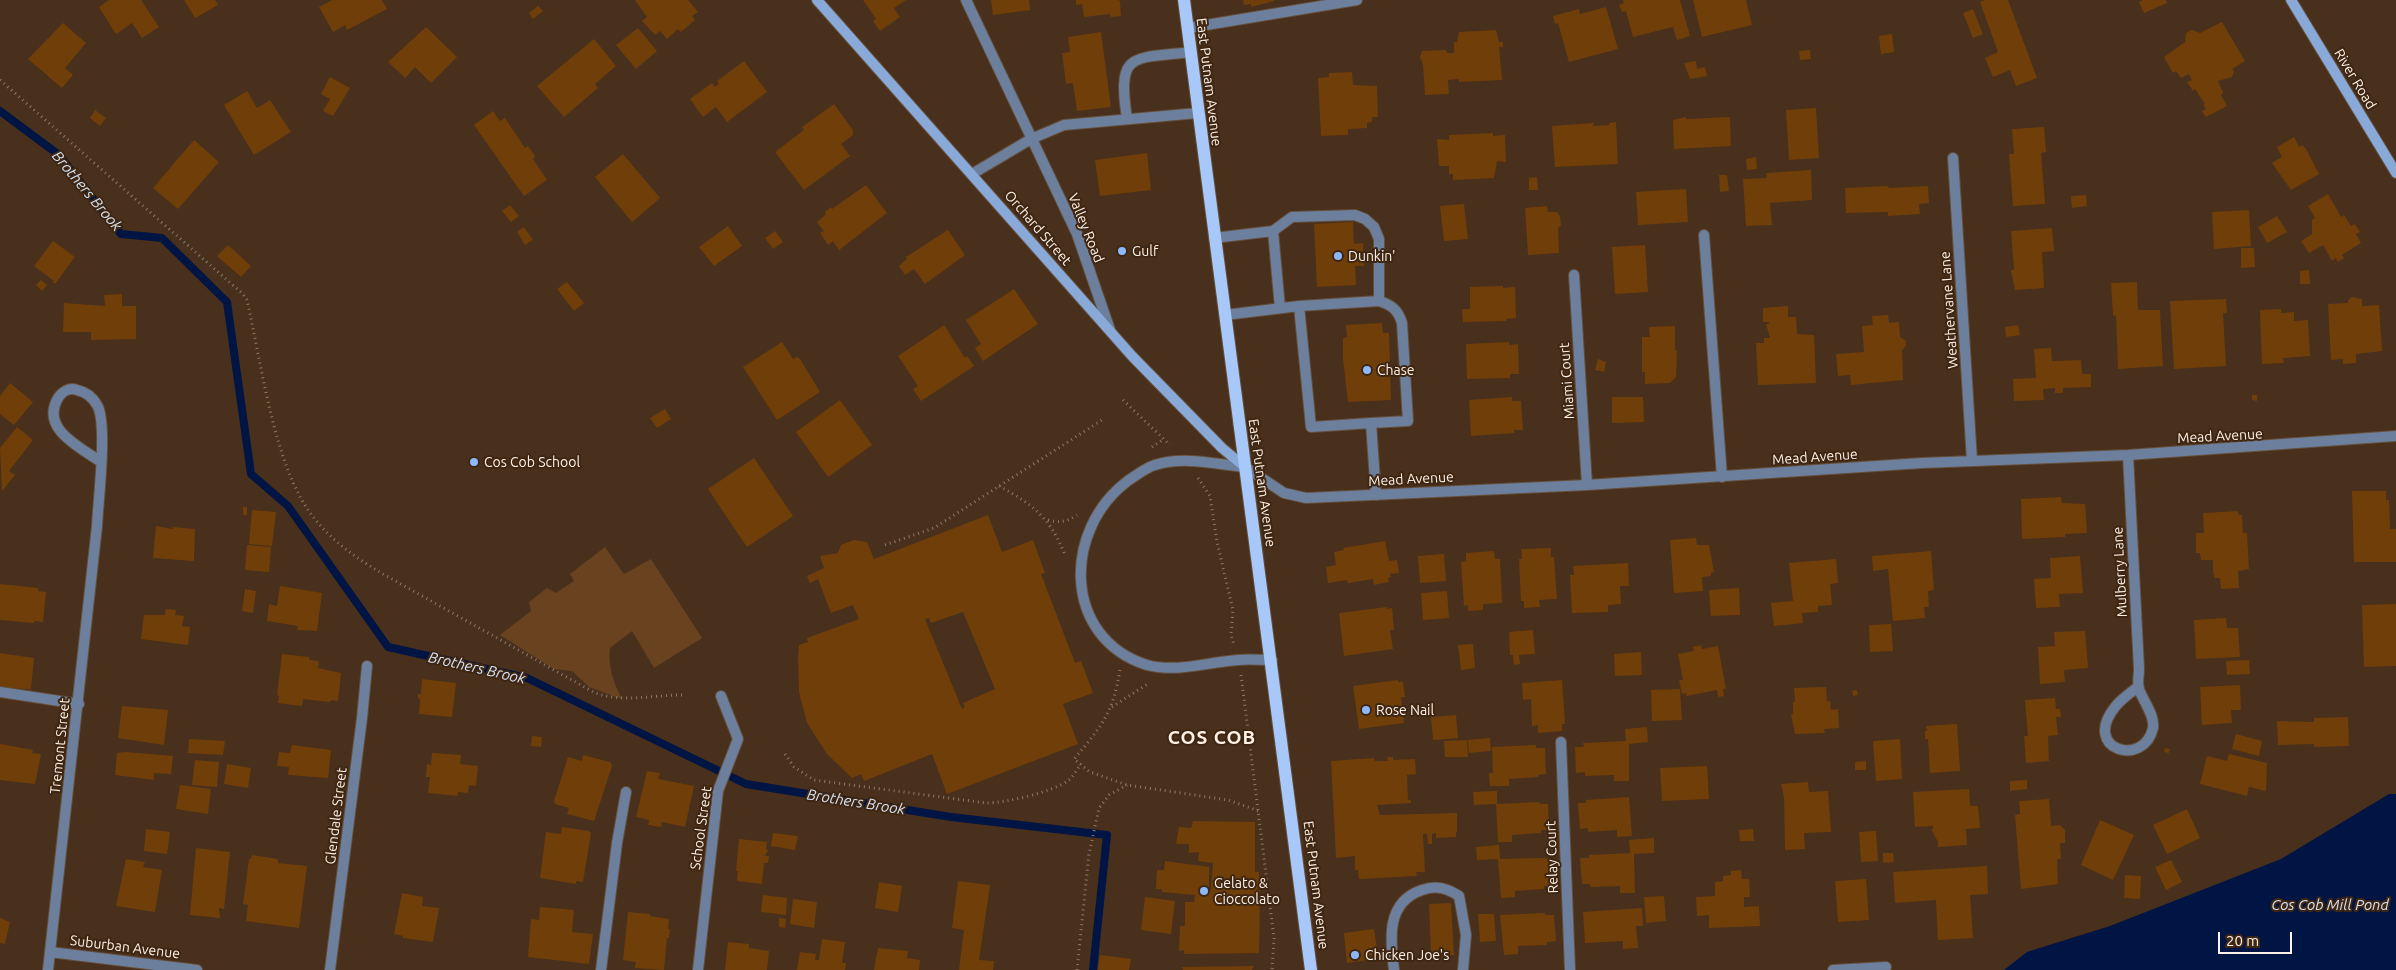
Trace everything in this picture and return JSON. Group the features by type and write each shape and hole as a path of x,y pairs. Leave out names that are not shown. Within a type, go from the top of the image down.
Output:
{"main road":[{"name":"Orchard Street","path":"817,0 1170,397 1222,448 1245,467"},
{"name":"East Putnam Avenue","path":"1184,0 1312,970"},
{"name":"River Road","path":"2291,0 2396,173"}],"street":[{"name":"Valley Road","path":"966,0 1077,234 1110,330"},
{"path":"1188,28 1357,0"},
{"path":"1127,119 1123,81 1125,70 1132,62 1150,57 1191,52"},
{"path":"972,174 1031,138 1064,125 1198,113"},
{"name":"Weathervane Lane","path":"1953,158 1972,461"},
{"path":"1214,238 1273,231 1292,217 1355,215 1365,219 1374,227 1378,239 1379,301"},
{"path":"1273,231 1280,308"},
{"path":"1704,235 1722,477"},
{"name":"Miami Court","path":"1574,275 1587,485"},
{"path":"1225,316 1299,306 1379,301 1389,304 1398,311 1402,323 1408,421 1311,427 1299,306"},
{"name":"Tremont Street","path":"48,970 79,704 96,526 103,439 98,406 87,393 72,388 62,393 54,406 54,422 63,435 101,462"},
{"path":"1372,423 1376,495"},
{"name":"Mead Avenue","path":"1245,467 1284,493 1298,496 1376,495 1587,485 1972,461 2128,455 2396,436"},
{"name":"Mulberry Lane","path":"2128,455 2139,670 2138,686 2152,718 2151,733 2141,746 2134,750 2119,750 2111,746 2105,739 2104,729 2115,706 2138,686"},
{"path":"1245,467 1174,461 1152,465 1130,480 1106,500 1090,526 1082,558 1081,586 1089,612 1106,640 1118,651 1145,664 1162,668 1238,660 1272,660"},
{"name":"Glendale Street","path":"330,970 367,666"},
{"path":"0,692 79,704"},
{"name":"School Street","path":"698,970 718,792 738,739 721,696"},
{"name":"Relay Court","path":"1561,742 1570,970"},
{"path":"601,970 617,843 626,792"},
{"path":"1394,970 1390,941 1397,907 1409,894 1429,888 1446,888 1459,896 1466,934 1463,970"},
{"name":"Suburban Avenue","path":"50,952 197,970"},
{"path":"1833,970 1886,967"}],"path":[{"path":"0,80 243,294 247,300 274,422 292,481 310,513 333,539 362,561 595,694 616,700 654,695 682,695"},
{"path":"885,546 934,528 1102,420"},
{"path":"1146,450 1164,439"},
{"path":"999,486 1026,500 1047,520 1066,558 1067,550"},
{"path":"1073,524 1082,506"},
{"path":"1047,520 1068,521 1077,514"},
{"path":"1127,670 1120,667 1112,707 1102,724 1074,759 1090,772 1127,785 1228,800 1259,812"},
{"path":"1112,707 1156,679"},
{"path":"785,754 794,767 814,780 986,803 1006,802 1058,786 1069,780 1081,764"},
{"path":"1077,970 1089,854 1099,808 1109,795 1127,785"}],"shaded area":[{"path":"605,547 624,574 651,559 702,638 654,668 632,631 610,648 612,674 622,699 589,687 572,671 554,669 500,635 531,611 529,602 547,588 556,593 574,581 570,574"}],"water":[{"name":"Cos Cob Mill Pond","path":"2389,794 2396,794 2396,970 2004,970 2027,952 2110,926 2281,859"}],"building":[{"path":"109,0 141,0 159,27 142,38 132,23 116,34 99,7"},
{"path":"184,0 215,0 218,5 195,18"},
{"path":"332,0 382,0 387,9 347,30 345,25 333,32 319,7"},
{"path":"635,0 688,0 698,12 692,16 695,20 681,32 678,29 667,39 660,31 655,35 642,21 647,17"},
{"path":"863,0 906,0 894,8 900,17 880,31 873,21 876,19"},
{"path":"991,0 1029,0 1030,10 993,15"},
{"path":"1076,0 1118,0 1120,1 1121,16 1111,17 1110,14 1084,17 1082,4 1076,5"},
{"path":"1243,0 1274,1 1251,7 1251,4 1244,5"},
{"path":"1623,0 1680,0 1690,36 1677,40 1673,27 1633,37 1626,11 1622,12 1619,5 1624,3"},
{"path":"1693,0 1746,0 1752,25 1702,37"},
{"path":"1985,0 2008,0 2037,78 2016,86 2010,70 1993,77 1985,58 1998,52 1980,2"},
{"path":"2143,0 2166,0 2167,3 2144,13 2139,2"},
{"path":"538,6 543,11 533,19 529,13"},
{"path":"1606,7 1618,49 1569,62 1558,23 1555,24 1553,16 1579,9 1580,14"},
{"path":"1973,9 1983,34 1973,38 1963,13"},
{"path":"2222,22 2245,61 2232,69 2234,71 2232,77 2218,81 2223,93 2221,95 2227,106 2206,117 2202,111 2206,109 2203,105 2205,104 2195,89 2193,91 2187,82 2192,80 2189,74 2181,78 2176,71 2173,73 2164,57 2185,42 2186,33 2192,30 2200,33"},
{"path":"63,23 86,43 65,68 73,75 62,88 28,59"},
{"path":"426,27 457,57 431,83 415,67 405,78 388,62"},
{"path":"638,28 657,51 636,69 616,45"},
{"path":"1496,30 1499,42 1503,42 1503,47 1499,47 1502,80 1459,82 1459,79 1448,80 1449,94 1425,95 1423,65 1420,57 1422,51 1446,50 1447,53 1454,53 1454,42 1457,42 1459,32"},
{"path":"1101,32 1111,107 1077,111 1073,83 1066,84 1062,53 1070,52 1068,37"},
{"path":"1892,34 1894,52 1881,54 1879,36"},
{"path":"594,39 616,66 595,84 598,88 564,117 537,86"},
{"path":"1810,50 1811,59 1800,60 1799,51"},
{"path":"744,61 767,92 727,122 716,107 703,117 690,99 712,83 715,87 719,84 717,81"},
{"path":"1696,61 1697,69 1705,67 1707,76 1690,79 1684,63"},
{"path":"1352,72 1353,85 1377,86 1378,117 1372,117 1372,122 1367,123 1367,128 1348,129 1348,135 1321,136 1318,78 1329,77 1329,73"},
{"path":"330,77 350,88 333,116 323,111 330,99 321,94"},
{"path":"247,91 257,108 270,100 291,132 254,155 224,105"},
{"path":"834,104 853,130 853,135 841,144 850,156 804,190 775,152 804,130 802,127"},
{"path":"1816,108 1819,158 1789,160 1786,110"},
{"path":"95,110 106,118 100,126 90,118"},
{"path":"493,111 500,121 505,118 525,148 528,146 535,156 533,159 547,180 524,196 474,125"},
{"path":"1686,117 1686,119 1730,117 1731,146 1674,149 1673,120"},
{"path":"1616,122 1618,164 1555,167 1552,126 1594,123 1593,126 1609,125"},
{"path":"2044,127 2046,152 2041,153 2045,204 2013,206 2009,154 2014,154 2012,129"},
{"path":"1493,133 1493,136 1505,135 1506,162 1497,161 1494,178 1453,180 1453,174 1449,174 1449,166 1439,166 1437,139 1449,140 1449,135"},
{"path":"2294,137 2299,147 2302,145 2306,149 2319,174 2291,190 2272,163 2282,157 2277,147"},
{"path":"194,140 219,162 178,209 153,188"},
{"path":"1147,153 1151,190 1100,196 1095,160"},
{"path":"623,154 660,198 632,222 595,177"},
{"path":"1756,157 1757,169 1747,170 1746,159"},
{"path":"1811,170 1812,200 1770,203 1772,225 1746,226 1743,179 1767,178 1766,173"},
{"path":"1719,175 1727,175 1729,191 1720,192"},
{"path":"1537,177 1538,190 1529,190 1529,178"},
{"path":"866,185 887,213 839,250 833,241 828,245 820,233 824,231 817,222 831,207 832,209"},
{"path":"1888,186 1889,188 1928,186 1929,203 1919,204 1920,214 1888,216 1888,212 1846,213 1845,188"},
{"path":"1686,189 1688,222 1638,225 1636,192"},
{"path":"2328,194 2341,217 2344,215 2351,226 2355,224 2360,232 2356,234 2361,243 2342,255 2344,258 2338,262 2336,258 2332,261 2323,245 2309,253 2301,241 2312,234 2312,220 2315,218 2308,206"},
{"path":"2086,195 2087,206 2072,208 2071,196"},
{"path":"1464,204 1468,239 1444,241 1440,206"},
{"path":"510,205 519,216 511,222 502,211"},
{"path":"1547,206 1548,212 1557,212 1560,217 1561,225 1558,228 1559,253 1528,255 1525,208"},
{"path":"2249,210 2251,246 2214,249 2212,212"},
{"path":"2277,216 2287,232 2267,243 2258,227"},
{"path":"1353,222 1354,244 1363,243 1364,266 1355,266 1356,285 1317,287 1314,224"},
{"path":"728,226 742,246 714,266 699,247"},
{"path":"524,227 533,240 525,245 517,232"},
{"path":"2052,228 2054,251 2042,252 2044,288 2015,290 2011,270 2014,270 2011,231"},
{"path":"948,230 965,255 925,284 914,269 905,275 899,266 907,259 906,257"},
{"path":"775,231 783,242 773,249 765,238"},
{"path":"53,241 75,257 55,284 52,282 54,281 34,266"},
{"path":"228,245 251,266 241,277 217,256"},
{"path":"1645,245 1648,292 1615,294 1612,247"},
{"path":"2241,248 2254,248 2255,267 2241,268"},
{"path":"2309,270 2310,284 2300,284 2300,271"},
{"path":"41,280 47,285 42,291 36,285"},
{"path":"567,282 584,303 574,311 557,289"},
{"path":"2137,282 2138,310 2160,310 2163,366 2118,369 2116,315 2113,316 2111,283"},
{"path":"1503,286 1503,288 1515,287 1516,318 1506,319 1506,321 1463,322 1462,309 1470,309 1470,287"},
{"path":"1014,289 1038,324 983,361 975,348 981,344 966,320"},
{"path":"122,294 122,306 136,306 136,339 91,340 91,332 63,332 64,303 105,306 104,295"},
{"path":"2352,297 2362,299 2362,306 2379,305 2382,351 2356,354 2356,363 2343,364 2343,359 2331,360 2328,304 2348,303 2348,300"},
{"path":"2226,299 2227,313 2223,313 2226,366 2174,369 2170,301"},
{"path":"1788,306 1788,317 1796,317 1797,334 1814,335 1816,383 1758,385 1756,343 1764,343 1764,338 1770,338 1766,324 1769,324 1769,322 1763,322 1763,308"},
{"path":"2281,309 2281,313 2294,312 2294,321 2308,320 2310,356 2283,358 2284,363 2262,364 2260,310"},
{"path":"1888,315 1889,323 1899,322 1900,337 1906,341 1906,346 1902,350 1903,380 1851,385 1850,375 1838,376 1836,354 1864,352 1862,326 1873,325 1872,316"},
{"name":"Chase","path":"1382,323 1383,333 1389,333 1391,400 1348,402 1343,359 1343,338 1347,337 1346,325"},
{"path":"944,325 965,358 967,356 974,366 921,401 913,389 918,386 898,356"},
{"path":"2018,325 2020,335 2006,337 2005,327"},
{"path":"1675,326 1675,350 1677,351 1676,377 1670,383 1645,384 1645,372 1642,372 1642,337 1650,337 1649,327"},
{"path":"782,342 793,359 797,357 800,359 820,392 777,420 743,367"},
{"path":"1509,342 1509,345 1518,344 1519,374 1510,374 1510,378 1467,379 1466,344"},
{"path":"2051,348 2052,361 2081,360 2082,374 2091,374 2091,387 2063,388 2063,393 2055,393 2055,388 2043,389 2044,400 2014,401 2013,379 2036,378 2034,349"},
{"path":"1598,359 1606,362 1604,372 1595,370"},
{"path":"10,383 33,402 14,425 0,414 0,396"},
{"path":"2252,395 2257,395 2257,401 2252,400"},
{"path":"1512,397 1512,401 1521,401 1523,430 1514,430 1514,433 1471,436 1469,400"},
{"path":"1612,397 1643,397 1644,422 1612,423"},
{"path":"840,400 872,445 828,477 796,432"},
{"path":"665,409 671,419 657,428 650,418"},
{"path":"17,427 33,440 9,471 15,475 2,491 0,448"},
{"path":"754,458 793,516 747,547 708,489"},
{"path":"2352,491 2386,491 2386,500 2389,500 2390,529 2396,529 2396,562 2354,562"},
{"path":"2061,497 2062,503 2085,504 2087,533 2065,534 2065,537 2022,539 2021,499"},
{"path":"243,507 247,507 247,515 243,515"},
{"path":"252,510 276,512 272,546 249,544"},
{"path":"2238,511 2239,515 2242,515 2243,533 2247,533 2249,569 2238,571 2239,588 2221,589 2220,578 2215,578 2213,573 2213,560 2201,560 2200,553 2196,553 2196,533 2204,533 2203,513"},
{"path":"988,515 1002,552 1033,540 1045,573 1041,574 1075,663 1081,661 1093,693 1063,704 1078,744 947,794 932,754 864,781 861,774 852,778 827,754 807,723 799,692 799,645 808,642 807,638 859,619 853,605 831,613 818,579 810,583 807,576 824,568 820,556 838,553 841,545 854,540 867,542 874,559","holes":["963,612 995,689 963,703 965,707 962,709 925,619 929,618 931,623"]},
{"path":"156,526 173,529 173,527 195,529 194,561 153,558"},
{"path":"1696,538 1697,545 1709,545 1714,572 1711,573 1711,576 1702,577 1703,591 1674,593 1670,540"},
{"path":"1385,541 1389,561 1397,560 1399,573 1390,574 1389,582 1374,585 1373,579 1348,583 1347,580 1328,583 1326,567 1336,565 1334,552 1344,550 1343,548"},
{"path":"247,545 271,547 269,572 245,570"},
{"path":"1551,548 1551,557 1554,557 1557,599 1539,600 1540,607 1524,608 1524,601 1521,601 1519,559 1522,559 1521,549"},
{"path":"1494,551 1495,559 1500,559 1502,603 1483,604 1483,610 1468,611 1468,605 1464,606 1461,562 1466,561 1466,553"},
{"path":"1931,551 1934,590 1928,591 1929,607 1924,607 1925,618 1893,621 1888,569 1873,571 1872,556"},
{"path":"1444,554 1446,581 1420,583 1418,556"},
{"path":"2080,556 2083,593 2059,594 2060,607 2036,608 2034,579 2051,578 2050,558"},
{"path":"1836,559 1838,583 1830,584 1832,605 1818,606 1818,612 1802,613 1803,623 1774,626 1771,603 1793,601 1789,563"},
{"path":"1628,563 1629,586 1620,586 1621,604 1608,605 1608,612 1572,613 1570,575 1574,575 1573,566"},
{"path":"0,584 38,588 38,591 46,592 43,622 0,620"},
{"path":"280,586 322,593 317,631 297,630 298,626 267,621 269,604 277,606"},
{"path":"1739,588 1740,615 1711,616 1709,590"},
{"path":"245,589 256,591 253,613 242,611"},
{"path":"1447,591 1449,618 1423,620 1421,593"},
{"path":"2396,604 2396,666 2364,667 2362,605"},
{"path":"1387,607 1387,609 1392,608 1394,630 1390,630 1393,649 1344,656 1339,613"},
{"path":"166,609 176,610 175,615 184,616 182,626 190,627 188,645 141,639 144,615 165,615"},
{"path":"2226,618 2227,628 2238,628 2240,657 2196,659 2194,620"},
{"path":"1891,624 1893,651 1870,652 1869,625"},
{"path":"1533,630 1535,654 1519,655 1520,664 1514,665 1513,655 1510,655 1509,632"},
{"path":"2085,631 2088,668 2064,670 2065,682 2040,684 2038,647 2055,646 2054,632"},
{"path":"1473,644 1475,668 1461,670 1458,645"},
{"path":"1701,645 1702,649 1718,646 1726,689 1723,689 1724,696 1718,697 1717,690 1686,696 1686,693 1682,694 1679,680 1683,680 1678,654 1694,651 1693,647"},
{"path":"1641,652 1642,675 1615,676 1614,654"},
{"path":"0,653 34,658 31,689 0,688"},
{"path":"282,654 309,657 309,660 319,661 318,668 341,673 338,701 303,699 302,706 278,703 279,696 277,695"},
{"path":"2249,660 2250,674 2227,675 2226,661"},
{"path":"422,679 456,683 452,717 419,714 420,699 418,694 421,694"},
{"path":"1398,680 1398,682 1403,682 1405,697 1401,697 1404,723 1359,729 1353,686"},
{"path":"1562,680 1565,724 1562,724 1562,731 1538,733 1538,725 1532,726 1531,699 1523,700 1522,683"},
{"path":"2240,685 2241,710 2231,710 2232,723 2202,725 2200,687"},
{"path":"1826,687 1827,701 1830,701 1831,710 1838,709 1839,728 1824,729 1825,733 1795,734 1791,714 1793,714 1793,702 1795,702 1794,688"},
{"path":"1680,689 1682,720 1652,721 1651,690"},
{"path":"1857,690 1858,695 1853,696 1852,691"},
{"path":"2055,698 2056,709 2060,709 2061,717 2056,717 2058,735 2048,736 2049,761 2026,763 2024,736 2028,736 2025,700"},
{"path":"122,706 168,710 164,745 118,738"},
{"path":"1456,715 1458,738 1433,740 1431,717"},
{"path":"2348,717 2349,746 2314,747 2314,744 2278,745 2277,721 2314,722 2314,718"},
{"path":"1957,724 1960,771 1930,773 1928,739 1925,739 1926,726"},
{"path":"1647,727 1648,742 1629,744 1629,781 1614,781 1614,775 1585,776 1585,772 1576,773 1575,747 1584,747 1583,743 1626,741 1625,729"},
{"path":"2236,734 2262,741 2259,756 2232,749"},
{"path":"532,736 542,737 541,747 531,746"},
{"path":"1490,738 1491,751 1469,753 1468,740"},
{"path":"189,739 225,741 223,755 188,753"},
{"path":"1900,739 1902,779 1876,781 1873,741"},
{"path":"1467,740 1468,757 1445,757 1444,741"},
{"path":"0,744 33,750 32,753 41,754 35,784 0,780"},
{"path":"292,745 331,750 328,778 288,775 289,767 277,766 279,752 290,753"},
{"path":"1536,745 1536,748 1545,748 1546,774 1538,775 1538,777 1509,779 1509,786 1490,786 1489,773 1493,773 1492,747"},
{"path":"2165,748 2170,749 2169,753 2164,752"},
{"path":"117,753 173,756 171,774 154,773 154,780 115,775"},
{"path":"432,753 461,755 460,764 478,766 476,786 469,785 468,793 458,792 458,796 428,793 430,777 426,777 427,764 431,765"},
{"path":"2229,754 2267,763 2266,791 2249,787 2247,796 2200,784 2207,756 2227,761"},
{"path":"583,755 610,762 612,766 594,821 567,814 569,808 555,804 554,801 568,757 582,761"},
{"path":"1387,757 1393,757 1393,760 1415,759 1416,774 1407,775 1408,800 1411,800 1411,803 1377,805 1380,815 1457,813 1456,837 1436,838 1436,833 1432,834 1432,844 1428,844 1427,834 1423,834 1425,872 1416,872 1417,876 1359,879 1358,870 1355,870 1355,856 1336,858 1331,761 1374,758 1375,761 1388,761"},
{"path":"195,760 219,762 217,787 192,785"},
{"path":"1866,761 1866,770 1855,770 1855,762"},
{"path":"227,764 251,768 248,788 224,784"},
{"path":"1707,766 1709,799 1662,801 1660,768"},
{"path":"647,771 660,773 658,779 694,786 685,827 662,822 661,827 648,825 649,820 636,817"},
{"path":"2027,780 2027,789 2010,791 2010,781"},
{"path":"1808,782 1809,792 1828,791 1831,832 1804,833 1805,849 1785,850 1784,797 1781,784"},
{"path":"180,785 211,789 208,814 176,809"},
{"path":"1969,789 1970,806 1978,806 1980,828 1966,829 1967,845 1938,847 1938,842 1931,829 1933,829 1933,826 1915,827 1913,792"},
{"path":"1497,791 1497,804 1539,802 1540,804 1548,804 1549,830 1541,830 1541,833 1512,835 1512,842 1498,842 1496,804 1474,805 1473,792"},
{"path":"1629,797 1632,836 1617,837 1617,830 1588,832 1588,828 1580,829 1578,803 1586,803 1586,800"},
{"path":"2049,799 2051,826 2060,825 2065,830 2065,843 2060,843 2061,859 2057,859 2058,884 2021,889 2015,815 2020,814 2019,801"},
{"path":"2187,809 2200,838 2167,854 2153,825"},
{"path":"2100,820 2134,835 2113,880 2081,865"},
{"path":"1193,821 1255,822 1255,872 1259,872 1259,888 1256,890 1260,890 1259,953 1184,954 1184,950 1179,951 1180,926 1185,926 1185,902 1194,902 1195,895 1162,892 1162,889 1156,889 1157,870 1164,870 1165,861 1209,867 1209,889 1211,890 1213,863 1198,861 1199,852 1189,853 1189,844 1176,844 1179,827 1191,828"},
{"path":"562,827 589,831 591,833 583,882 576,881 576,884 540,878 546,832 561,834"},
{"path":"146,829 170,832 167,854 144,851"},
{"path":"1753,829 1754,841 1740,841 1739,830"},
{"path":"1876,831 1878,861 1861,862 1859,832"},
{"path":"773,833 798,836 795,850 771,846"},
{"path":"1654,838 1654,853 1634,854 1635,893 1620,893 1620,886 1591,887 1590,884 1582,884 1580,858 1589,858 1589,855 1630,853 1629,840"},
{"path":"739,839 767,842 766,849 768,850 765,856 769,856 768,863 764,863 762,884 737,881"},
{"path":"1499,845 1500,859 1477,860 1476,847"},
{"path":"196,848 230,852 224,909 219,908 220,918 190,915"},
{"path":"1883,853 1893,853 1894,862 1883,863"},
{"path":"252,855 278,859 278,863 307,866 299,928 246,921 248,905 243,904 249,859 251,859"},
{"path":"126,859 145,862 143,867 162,870 155,912 116,906"},
{"path":"1498,859 1551,859 1552,886 1544,886 1544,889 1515,891 1515,897 1501,898"},
{"path":"2171,860 2182,882 2166,890 2155,867"},
{"path":"1987,866 1988,894 1970,895 1973,938 1938,940 1936,900 1895,903 1893,872"},
{"path":"1741,870 1742,879 1749,879 1750,897 1744,897 1744,907 1759,906 1760,926 1709,928 1709,915 1697,916 1696,897 1715,896 1715,882 1723,881 1723,876 1731,875 1731,871"},
{"path":"2125,875 2141,876 2140,899 2124,898"},
{"path":"1866,879 1869,920 1838,922 1835,881"},
{"path":"958,881 990,885 979,960 994,961 993,970 959,970 964,930 952,928"},
{"path":"879,882 902,886 898,912 875,908"},
{"path":"402,893 423,897 422,906 439,908 433,942 403,938 403,936 394,934"},
{"path":"763,895 787,898 786,915 761,912"},
{"path":"1664,896 1666,921 1646,923 1644,897"},
{"path":"1145,897 1175,901 1171,934 1141,930"},
{"path":"793,899 817,902 814,928 790,924"},
{"path":"1451,903 1454,955 1431,956 1429,904"},
{"path":"540,907 574,910 572,932 593,934 589,964 528,957 531,919 539,920"},
{"path":"1642,908 1643,926 1636,926 1638,948 1623,949 1623,941 1585,943 1583,912"},
{"path":"628,912 650,914 650,916 669,919 668,929 670,929 669,938 667,938 664,970 635,968 636,962 623,960"},
{"path":"1545,913 1545,915 1554,915 1556,941 1547,942 1547,945 1518,946 1518,954 1504,955 1500,915"},
{"path":"1478,914 1494,914 1496,941 1480,942"},
{"path":"0,918 10,922 5,944 0,943"},
{"path":"779,918 786,919 785,928 779,927"},
{"path":"1374,929 1378,955 1366,956 1367,960 1347,963 1344,933"},
{"path":"822,939 845,942 842,963 846,963 845,970 797,970 800,952 816,954 815,960 819,960"},
{"path":"728,942 749,944 749,948 769,951 767,970 725,970"},
{"path":"878,948 908,951 907,958 920,960 919,970 874,970"},
{"path":"1100,955 1131,959 1129,970 1098,970"},
{"path":"1254,966 1252,970 1183,970 1182,967"}],"waterway":[{"name":"Brothers Brook","path":"0,111 59,155 121,234 162,238 227,302 251,474 288,506 388,647 527,678 746,784 951,817 1107,835 1093,970"}],"place":[{"name":"Gulf","path":"1122,251"},
{"name":"Dunkin'","path":"1338,256"},
{"name":"Chase","path":"1367,370"},
{"name":"Cos Cob School","path":"474,462"},
{"name":"Rose Nail","path":"1366,710"},
{"name":"Gelato & Cioccolato","path":"1204,891"},
{"name":"Chicken Joe's","path":"1355,955"}],"district":[{"name":"COS COB","path":"1212,738"}]}
